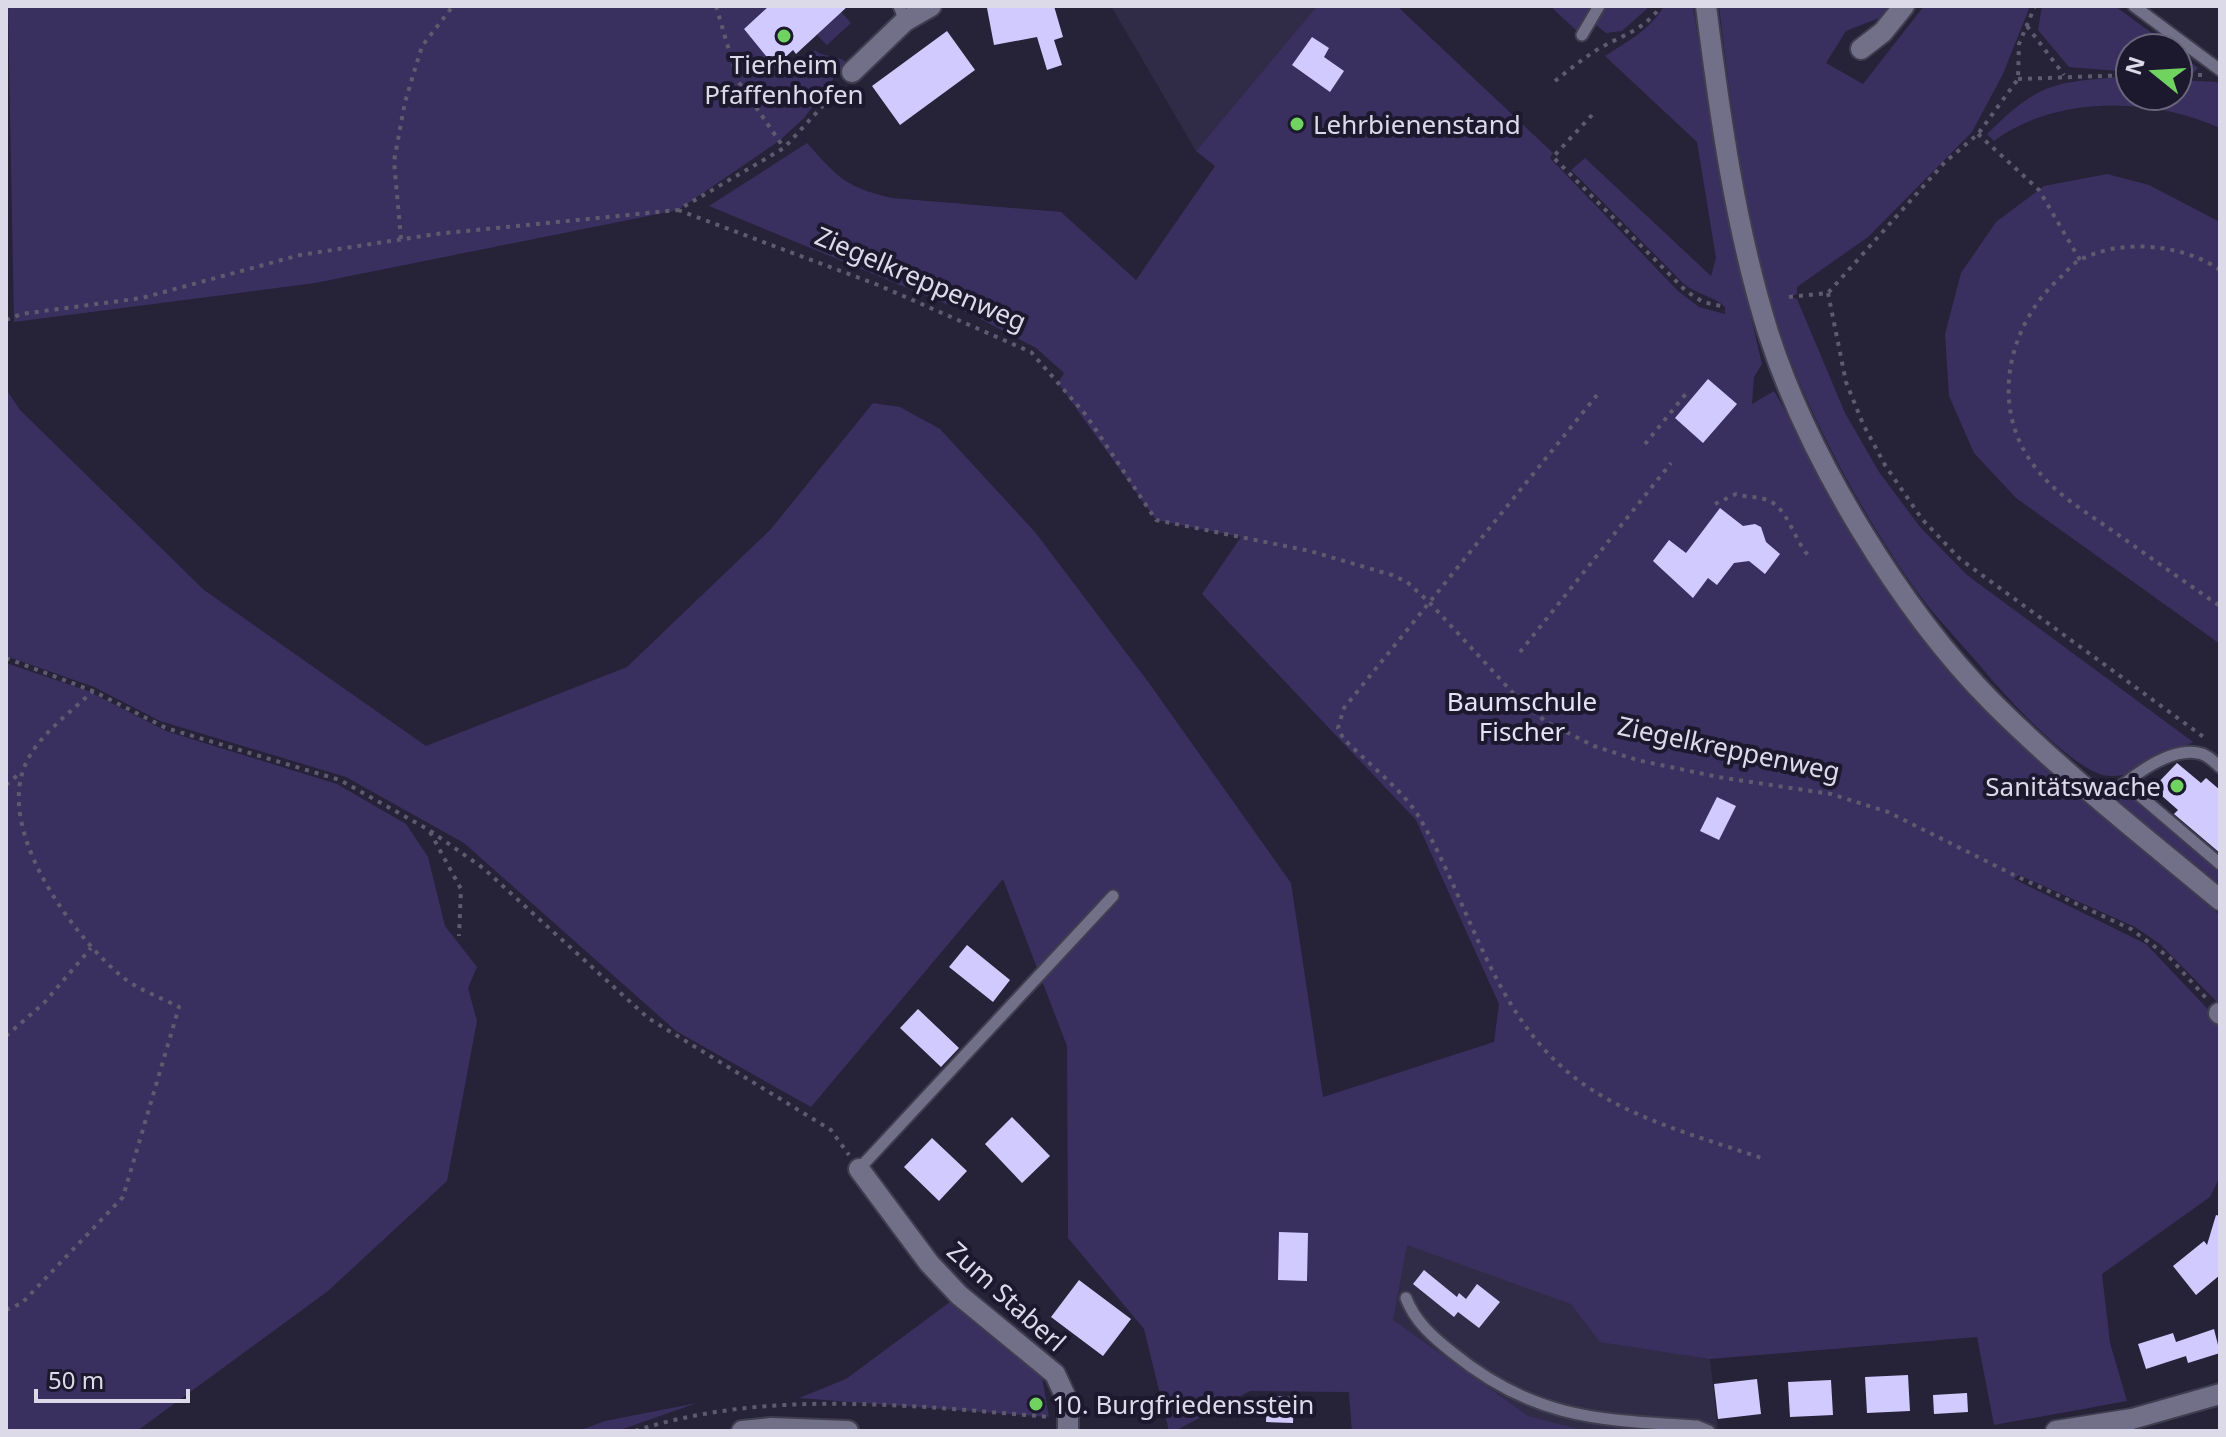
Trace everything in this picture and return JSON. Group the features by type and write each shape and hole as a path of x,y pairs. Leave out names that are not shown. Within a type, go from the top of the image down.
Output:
{"main road":[{"path":"852,72 902,14 931,6"},
{"path":"1706,6 1728,169 1749,263 1769,334 1813,441 1880,557 1967,673 2024,733 2220,900"},
{"path":"1861,49 1883,32 1904,6"},
{"name":"Zum Staberl","path":"859,1169 929,1263 959,1295 1055,1374 1068,1402 1068,1431"},
{"path":"2056,1431 2132,1419 2220,1394"},
{"path":"742,1431 848,1431"}],"lane":[{"path":"1582,35 1599,6"},
{"path":"2134,6 2220,70"},
{"path":"2103,803 2125,783 2180,754 2207,755 2220,767"},
{"path":"2125,783 2220,864"},
{"path":"859,1169 1113,896"},
{"path":"1406,1298 1414,1317 1443,1345 1516,1394 1590,1419 1697,1426 1709,1431"}],"path":[{"path":"401,239 394,161 405,102 422,46 453,6"},
{"path":"716,6 738,81 784,148"},
{"path":"1555,81 1597,49 1622,40 1650,20 1661,6"},
{"path":"1789,297 1828,293 1945,162 1978,134 2018,79 2019,44 2035,6"},
{"path":"2027,26 2065,75"},
{"path":"6,320 21,314 142,298 300,255 401,239 678,210 784,148 821,112 852,72"},
{"path":"2018,79 2114,75"},
{"path":"1592,115 1553,157 1686,291 1703,302 1725,307"},
{"path":"1978,134 2039,190 2080,260"},
{"name":"Ziegelkreppenweg","path":"678,210 878,285 1031,352 1086,415 1156,520 1310,551 1375,568 1407,582 1513,693 1546,722 1594,746 1637,760 1718,777 1831,794 1888,812 2131,929 2170,958 2220,1014"},
{"path":"2220,270 2205,259 2163,247 2119,249 2080,260 2043,292 2018,332 2008,378 2013,425 2034,467 2068,500 2220,606"},
{"path":"1828,293 1846,382 1857,410 1885,465 1922,519 1960,559 2213,744"},
{"path":"1645,444 1689,390"},
{"path":"1597,395 1341,714 1338,728 1343,738 1418,814 1515,1012 1538,1046 1571,1075 1614,1101 1659,1122 1764,1159"},
{"path":"1520,652 1671,463"},
{"path":"1715,504 1736,494 1751,499 1766,499 1778,506 1799,546 1809,556"},
{"path":"6,658 93,691 166,728 340,780 429,830 483,868 648,1018 831,1130 859,1169"},
{"path":"6,785 22,771 45,736 93,691"},
{"path":"6,1310 22,1303 123,1197 179,1007 122,977 91,948 40,876 16,807 22,771"},
{"path":"429,830 461,889 459,936"},
{"path":"6,1036 44,1003 91,948"}],"shaded area":[{"path":"1111,6 1317,6 1196,151"},
{"path":"1494,1042 1710,1359 1718,1431 1352,1431 1323,1098"}],"green space":[{"path":"8,6 778,6 762,12 744,29 784,77 815,50 846,62 804,118 779,141 678,210 315,283 14,322"},
{"name":"Baumschule Fischer","path":"1317,6 1397,6 1553,153 1550,158 1678,291 1699,307 1725,314 1721,303 1684,284 1571,170 1585,158 1711,276 1716,258 1697,142 1605,56 1645,28 1664,6 1693,6 1724,201 1762,364 1754,377 1752,404 1774,391 1865,552 2055,774 2220,915 2220,1005 2160,944 2135,927 2019,875 2014,879 2146,944 2220,1022 2220,1176 2210,1197 2102,1274 2110,1343 2127,1401 1994,1425 1977,1337 1710,1359 1600,1342 1571,1304 1407,1245 1393,1320 1528,1416 1585,1431 1352,1431 1349,1392 1250,1391 1175,1431 1169,1431 1144,1329 1068,1238 1067,1046 1003,879 811,1107 676,1031 464,843 346,777 160,721 94,687 6,656 6,389 20,410 204,590 426,746 627,667 771,529 873,403 900,407 940,429 1035,532 1149,683 1291,883 1323,1097 1494,1042 1499,1004 1416,820 1202,594 1241,537 1156,520 1058,383 1064,373 1036,348 975,316 709,206 807,143 843,179 876,194 892,198 1061,212 1136,280 1215,166 1196,151"},
{"path":"1550,6 1594,6 1578,32"},
{"path":"1603,6 1650,6 1622,31 1606,33 1596,25"},
{"path":"1719,6 1889,6 1879,18 1846,31 1826,63 1863,84 1924,6 2030,6 2003,74 1972,132 1868,237 1797,287 1797,294 1790,297 1797,299 1845,413 1879,472 1920,527 1967,575 2193,742 2137,771 2114,776 2089,769 2038,729 2006,695 1931,610 1894,559 1853,491 1815,417 1773,310 1746,197"},
{"path":"2042,6 2115,6 2150,32 2114,32 2114,71 2069,67 2038,30"},
{"path":"841,12 851,23 827,45 817,35"},
{"path":"2114,77 2114,106 2075,108 2046,115 1994,141 1987,134 2037,93 2084,80"},
{"path":"2194,81 2217,82 2220,85 2220,128 2172,112 2194,112"},
{"path":"2107,174 2149,185 2220,222 2220,644 2016,498 1974,453 1949,396 1945,334 1961,273 1996,222 2044,186"},
{"path":"6,663 88,691 166,731 337,784 406,824 428,857 445,926 477,967 468,988 477,1021 447,1181 328,1291 137,1431 6,1431"},
{"path":"2123,790 2220,873 2220,885 2119,802"},
{"path":"954,1299 1042,1377 1049,1417 799,1398 846,1379"},
{"path":"697,1403 617,1431 578,1431 605,1421"}],"building":[{"name":"Tierheim Pfaffenhofen","path":"769,6 848,6 796,54 793,50 775,67 744,29"},
{"path":"1054,6 1063,37 1054,40 1062,65 1047,70 1037,37 994,45 987,8"},
{"path":"947,31 975,70 900,125 872,86"},
{"path":"1312,37 1329,48 1324,57 1344,71 1330,92 1292,65"},
{"path":"1708,379 1737,404 1703,443 1675,418"},
{"path":"1720,508 1743,526 1755,524 1761,527 1766,542 1780,554 1765,574 1749,561 1734,563 1717,585 1708,578 1693,598 1653,561 1669,540 1686,553"},
{"path":"2177,763 2201,783 2206,778 2220,790 2220,853 2174,814 2178,810 2153,788"},
{"path":"1717,797 1736,806 1719,840 1700,831"},
{"path":"967,945 1010,980 993,1002 949,967"},
{"path":"918,1009 959,1048 941,1067 900,1028"},
{"path":"1012,1117 1050,1156 1022,1183 985,1144"},
{"path":"932,1138 967,1171 939,1201 904,1167"},
{"path":"2216,1215 2220,1216 2220,1275 2196,1295 2173,1266 2204,1241 2207,1245"},
{"path":"1279,1232 1308,1233 1307,1281 1278,1280"},
{"path":"1424,1270 1457,1297 1459,1293 1466,1299 1477,1284 1500,1302 1479,1328 1458,1312 1454,1317 1413,1284"},
{"path":"1079,1280 1131,1319 1103,1356 1051,1317"},
{"path":"2214,1329 2220,1353 2188,1363 2186,1356 2146,1369 2138,1344 2173,1333 2176,1342"},
{"path":"1908,1375 1910,1411 1867,1413 1865,1377"},
{"path":"1757,1379 1761,1414 1718,1419 1714,1384"},
{"path":"1831,1380 1833,1415 1790,1417 1788,1382"},
{"path":"1967,1393 1968,1412 1934,1414 1933,1395"},
{"path":"1267,1396 1294,1397 1293,1423 1266,1422"}],"place":[{"name":"Tierheim Pfaffenhofen","path":"784,36"},
{"name":"Lehrbienenstand","path":"1297,124"},
{"name":"Sanitätswache","path":"2177,786"},
{"name":"10. Burgfriedensstein","path":"1036,1404"}]}
